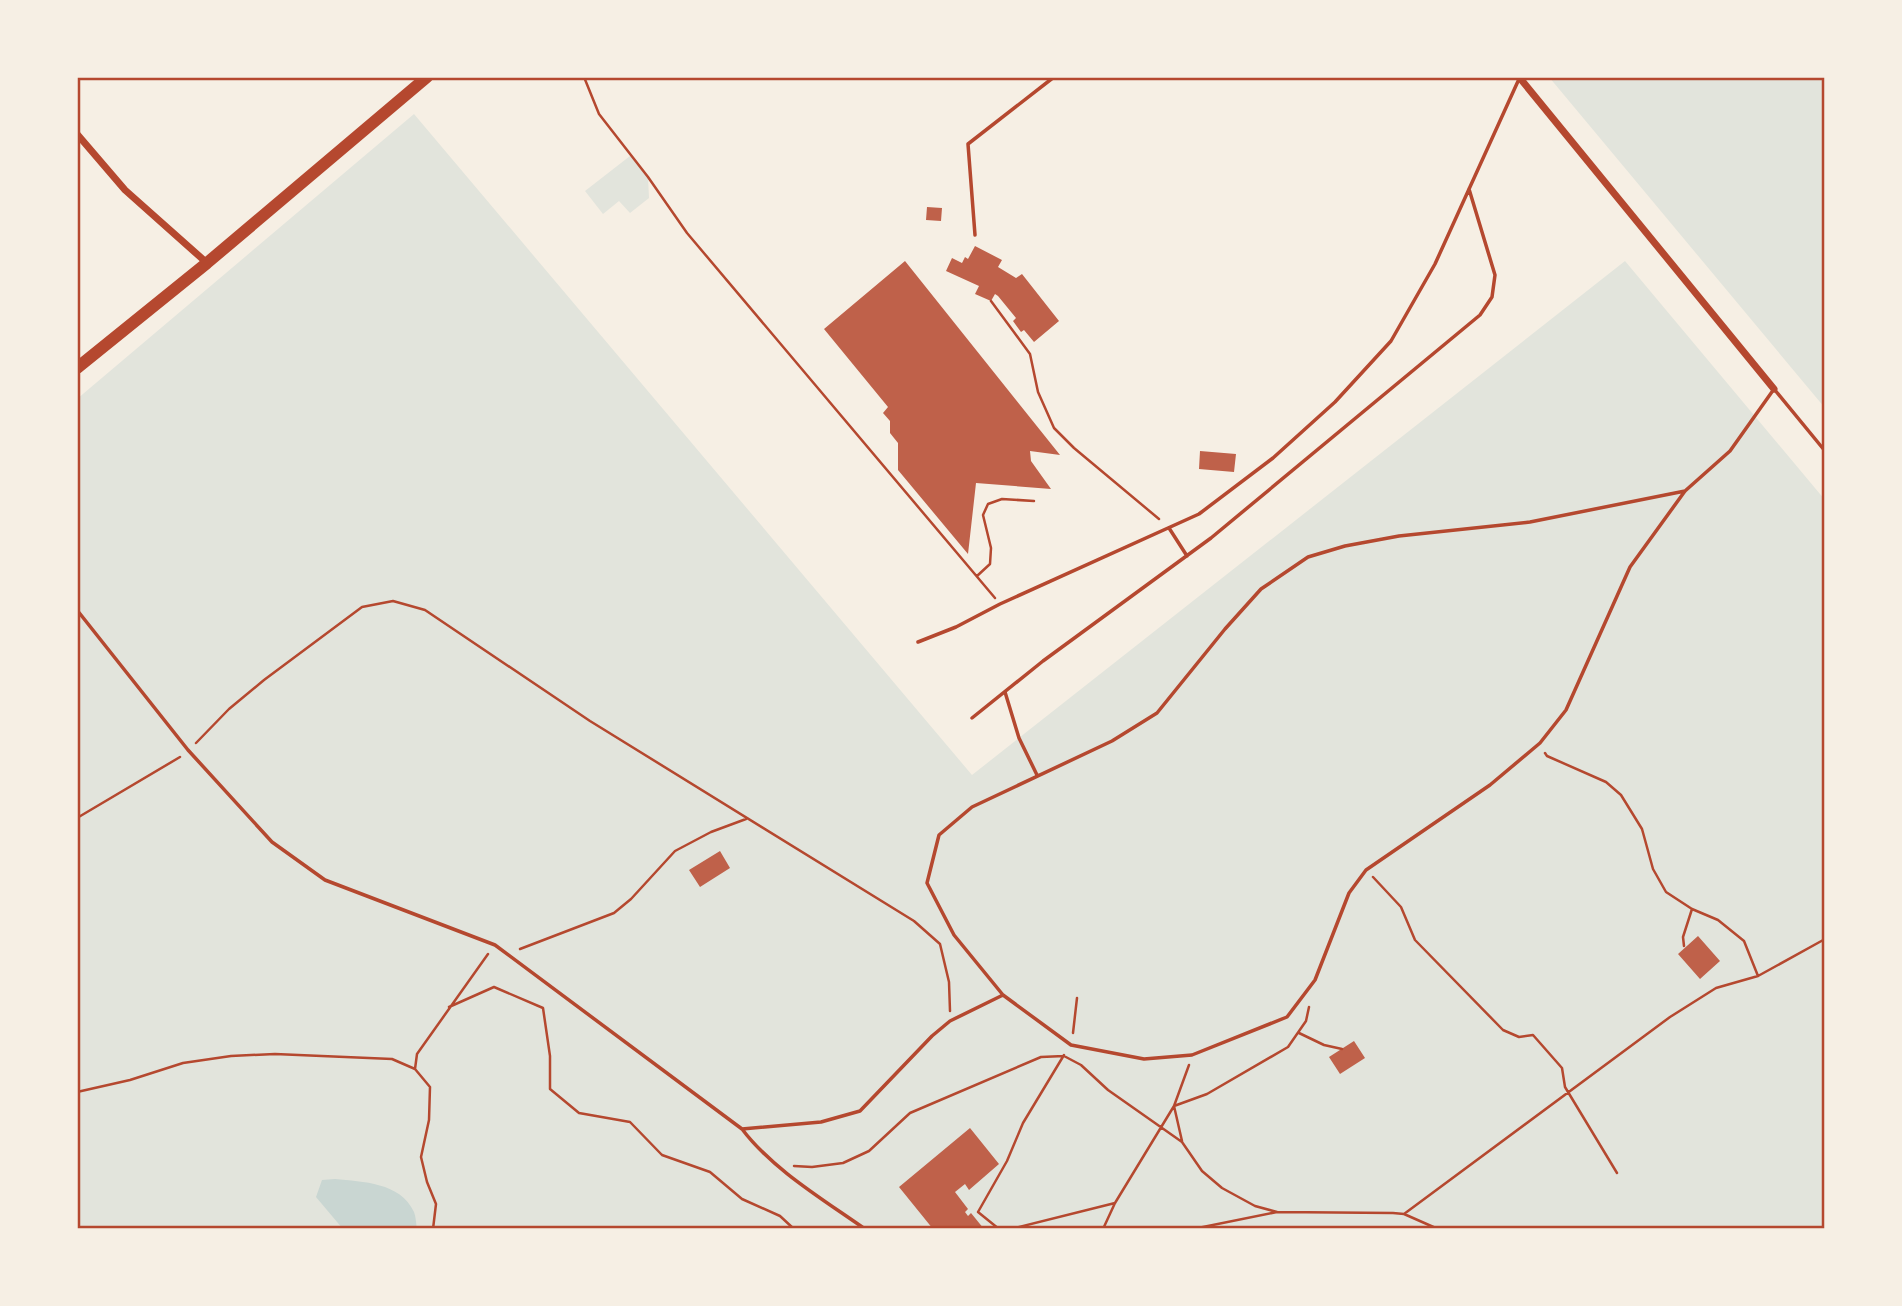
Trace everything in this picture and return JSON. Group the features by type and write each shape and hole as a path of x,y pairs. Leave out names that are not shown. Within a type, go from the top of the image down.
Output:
{"main road":[{"path":"77,368 427,77"}],"street":[{"path":"1520,77 1774,389"},
{"path":"77,134 125,190 207,262"}],"lane":[{"path":"975,234 968,144 1055,77"},
{"path":"918,642 956,627 1000,604 1199,514 1273,457 1335,402 1391,341 1435,264 1520,77"},
{"path":"972,718 1043,660 1211,538 1480,315 1492,297 1494,275 1469,189"},
{"path":"1685,491 1530,522 1399,536 1345,546 1308,557 1261,589 1224,629 1157,712 1112,741 972,807 939,835 927,883 954,935 1003,995 1072,1045 1144,1059 1192,1055 1287,1017 1315,980 1349,893 1366,870 1490,785 1540,743 1566,710 1630,567 1685,491 1730,451 1774,389 1825,451"},
{"path":"1169,527 1187,556"},
{"path":"77,610 188,750 272,842 325,880 495,945 742,1129 752,1142 814,1194 865,1229"},
{"path":"1005,692 1019,738 1037,776"},
{"path":"742,1129 821,1122 860,1111 932,1036 950,1021 1003,995"}],"path":[{"path":"584,77 598,114 648,177 687,233 1000,604"},
{"path":"990,301 1030,354 1038,392 1054,428 1074,448 1169,527"},
{"path":"977,576 990,564 991,548 983,515 988,504 1002,499 1034,500"},
{"path":"77,818 165,767 188,750 246,694 362,607 393,601 425,610 590,721 914,921 940,944 949,982 950,1021"},
{"path":"1540,743 1547,756 1606,782 1621,795 1642,829 1653,869 1666,892 1692,909 1718,919 1744,941 1758,975"},
{"path":"507,954 614,913 631,899 675,851 748,818"},
{"path":"1366,870 1401,907 1415,940 1503,1030 1519,1037 1533,1035 1562,1068 1565,1087 1617,1173"},
{"path":"1684,946 1683,937 1692,909"},
{"path":"1404,1214 1670,1017 1716,988 1758,975 1825,939"},
{"path":"415,1069 417,1054 495,945"},
{"path":"449,1007 494,987 542,1008 550,1056 550,1089 579,1113 630,1122 662,1154 710,1172 742,1199 780,1216 794,1229"},
{"path":"1072,1045 1077,998"},
{"path":"1174,1106 1207,1094 1289,1047 1306,1021 1309,1007"},
{"path":"77,1013 77,1084"},
{"path":"1298,1032 1324,1045 1342,1049"},
{"path":"77,1092 130,1080 183,1063 231,1056 275,1054 392,1059 415,1069 430,1087 429,1120 421,1157 436,1204 433,1229"},
{"path":"1103,1229 1115,1203 1174,1106 1192,1055"},
{"path":"999,1229 978,1212 1023,1123 1064,1056"},
{"path":"780,1165 812,1167 842,1163 869,1151 910,1113 1041,1057 1064,1056 1081,1065 1108,1090 1182,1142 1202,1171 1222,1188 1255,1206 1277,1212"},
{"path":"77,1104 77,1202"},
{"path":"1174,1106 1182,1142"},
{"path":"1011,1229 1115,1203"},
{"path":"1193,1229 1277,1212 1404,1214 1438,1229"}],"shaded area":[{"path":"1549,77 1825,77 1825,408"},
{"path":"414,114 972,775 1625,261 1825,500 1825,1229 77,1229 77,399"},
{"path":"630,156 648,177 649,198 630,213 619,201 603,214 585,191"},
{"path":"335,1179 380,1185 400,1195 414,1212 417,1229 343,1229 316,1197 322,1180"}],"building":[{"path":"927,207 942,208 941,221 926,220"},
{"path":"975,246 1002,260 998,267 1016,278 1022,274 1059,321 1034,342 1024,330 1021,332 1013,321 1016,318 998,296 995,294 991,301 975,294 979,286 946,271 952,258 962,263 965,257 968,259"},
{"path":"905,261 1060,455 1030,451 1031,461 1051,489 976,483 968,554 898,470 898,443 890,433 890,421 883,413 888,407 824,329"},
{"path":"1200,451 1236,454 1234,472 1199,469"},
{"path":"720,851 730,868 700,887 689,870"},
{"path":"1698,936 1720,961 1700,979 1678,954"},
{"path":"1354,1041 1365,1058 1340,1074 1329,1057"},
{"path":"970,1128 999,1164 969,1190 965,1184 955,1192 968,1209 965,1212 968,1216 971,1213 984,1229 933,1229 899,1187"}]}
